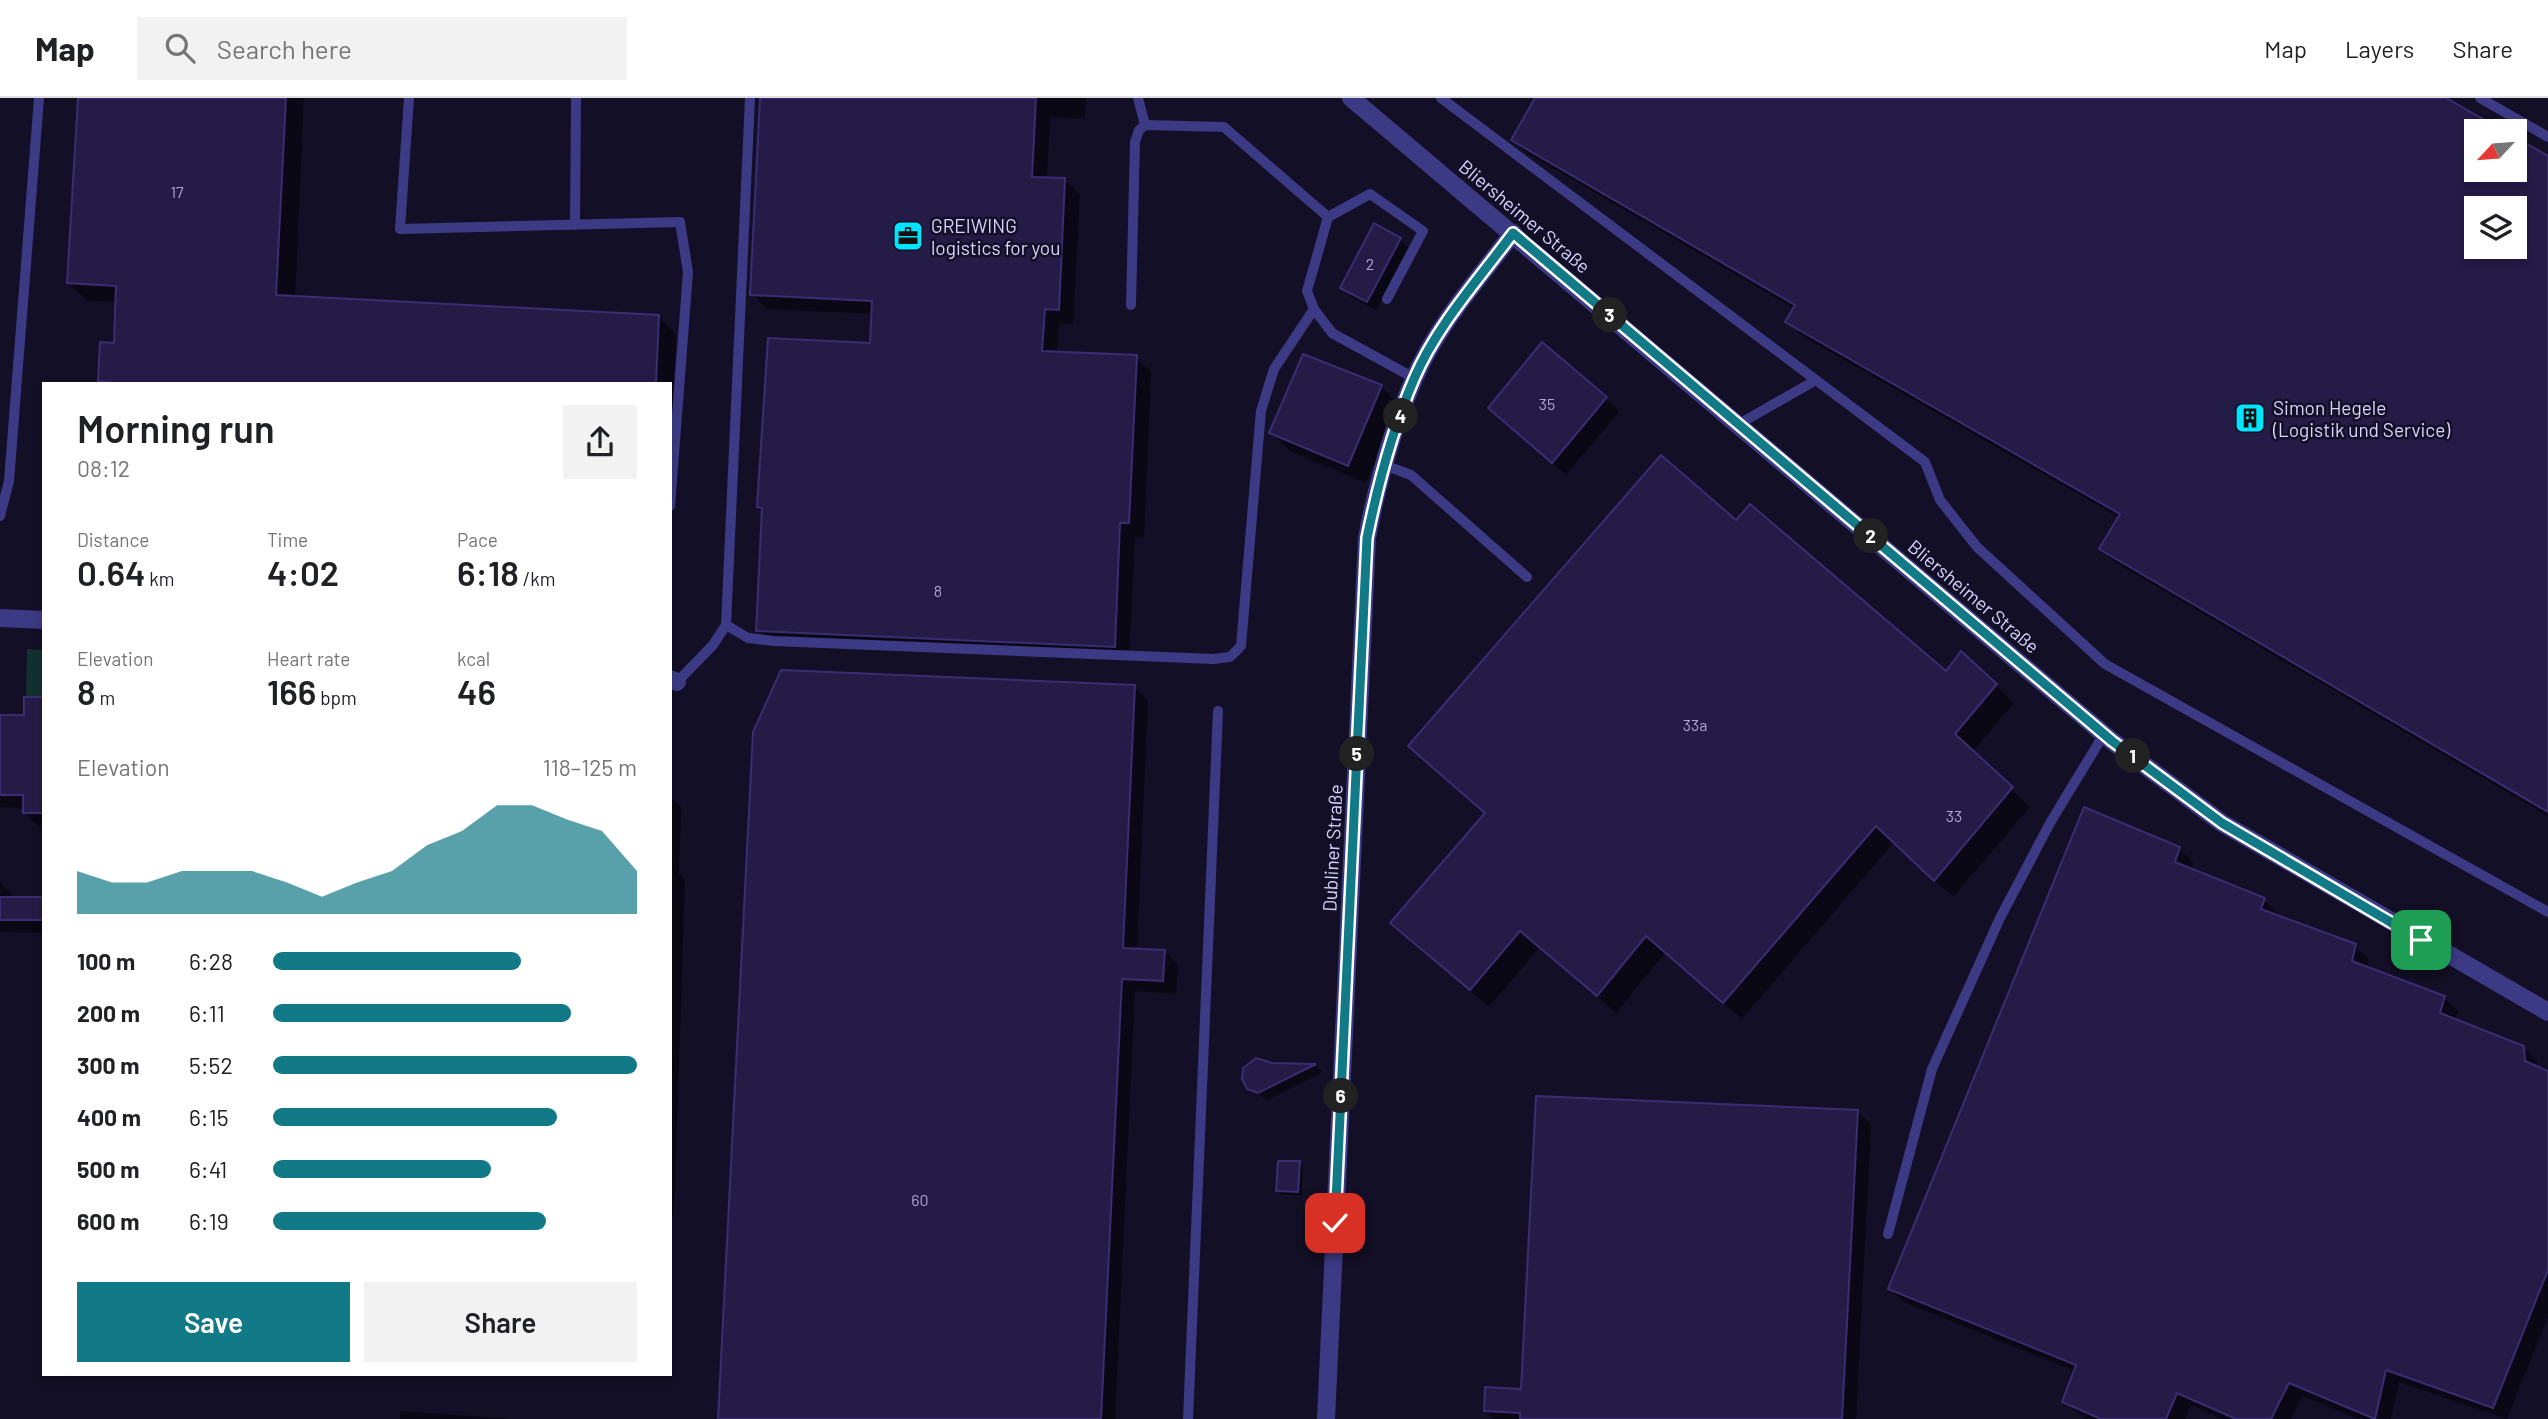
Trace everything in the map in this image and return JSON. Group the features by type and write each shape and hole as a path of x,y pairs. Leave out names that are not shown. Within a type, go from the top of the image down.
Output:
{"street":[{"name":"Bliersheimer Straße","path":"1351,98 2104,734 2222,823 2548,1012"},
{"name":"Dubliner Straße","path":"1326,1419 1367,538 1384,465 1414,378 1449,318 1513,233"},
{"path":"0,618 42,620"}],"lane":[{"path":"0,516 9,481 39,98"},
{"path":"409,98 400,229 680,222 688,272 672,480"},
{"path":"575,225 576,98"},
{"path":"674,680 713,645 726,625 750,98"},
{"path":"1138,98 1145,125"},
{"path":"1441,98 1925,461 1940,500 1977,547 2105,664 2548,912"},
{"path":"2480,98 2548,137"},
{"path":"1131,305 1135,142 1139,130 1145,125 1224,127 1328,217"},
{"path":"1387,299 1423,231 1370,194 1328,217 1307,291 1314,309 1332,333 1414,378"},
{"path":"726,625 748,638 774,641 1213,659 1230,657 1241,646 1261,411 1274,369 1314,309"},
{"path":"1739,424 1816,380"},
{"path":"1384,465 1411,475 1527,578"},
{"path":"1188,1419 1219,711"},
{"path":"1888,1234 1931,1069 2006,906 2050,823 2104,734"}],"green space":[{"path":"27,649 42,650 42,696 26,696"}],"building":[{"path":"78,98 286,98 276,295 659,315 656,382 98,381 100,342 114,343 116,286 67,283"},
{"path":"760,98 1036,98 1032,177 1065,178 1059,310 1045,309 1042,351 1137,355 1129,523 1120,523 1115,647 756,631 762,508 757,507 768,338 870,343 872,301 750,295"},
{"name":"Simon Hegele (Logistik und Service)","path":"1535,98 2446,98 2483,119 2464,119 2464,182 2527,182 2527,144 2548,156 2548,812 2099,549 2120,514 1785,322 1795,305 1511,140"},
{"path":"1374,223 1401,238 1367,302 1340,288"},
{"path":"1542,342 1607,397 1552,463 1488,408"},
{"path":"1303,354 1382,385 1348,466 1269,433"},
{"path":"1661,455 1736,520 1750,504 1946,671 1961,651 1997,684 1955,734 2013,787 1934,881 1876,826 1723,1003 1646,936 1597,996 1520,931 1470,990 1390,923 1485,813 1408,746"},
{"path":"781,670 1135,685 1123,948 1165,950 1163,981 1122,979 1101,1419 718,1419 753,732"},
{"path":"24,697 42,697 42,813 23,813 23,795 0,795 0,715 24,715"},
{"path":"2084,807 2180,847 2175,862 2265,898 2261,909 2356,944 2352,961 2445,996 2440,1013 2524,1046 2525,1061 2548,1071 2548,1270 2493,1408 2386,1370 2375,1419 2289,1383 2271,1419 2236,1419 2177,1393 2166,1419 2101,1419 2062,1402 2076,1365 1888,1289"},
{"path":"0,897 42,897 42,920 0,920"},
{"path":"1256,1058 1272,1063 1316,1064 1258,1093 1247,1089 1242,1079 1243,1068"},
{"path":"1536,1096 1858,1110 1842,1419 1520,1419 1520,1413 1484,1411 1485,1387 1521,1389"},
{"path":"1278,1161 1300,1161 1298,1192 1276,1191"}],"place":[{"name":"GREIWING logistics for you","path":"908,236"},
{"name":"Simon Hegele (Logistik und Service)","path":"2250,418"}],"route":[{"path":"1335,1223 1367,538 1376,490 1414,378 1449,318 1513,233 2112,741 2222,823 2421,940"}]}
